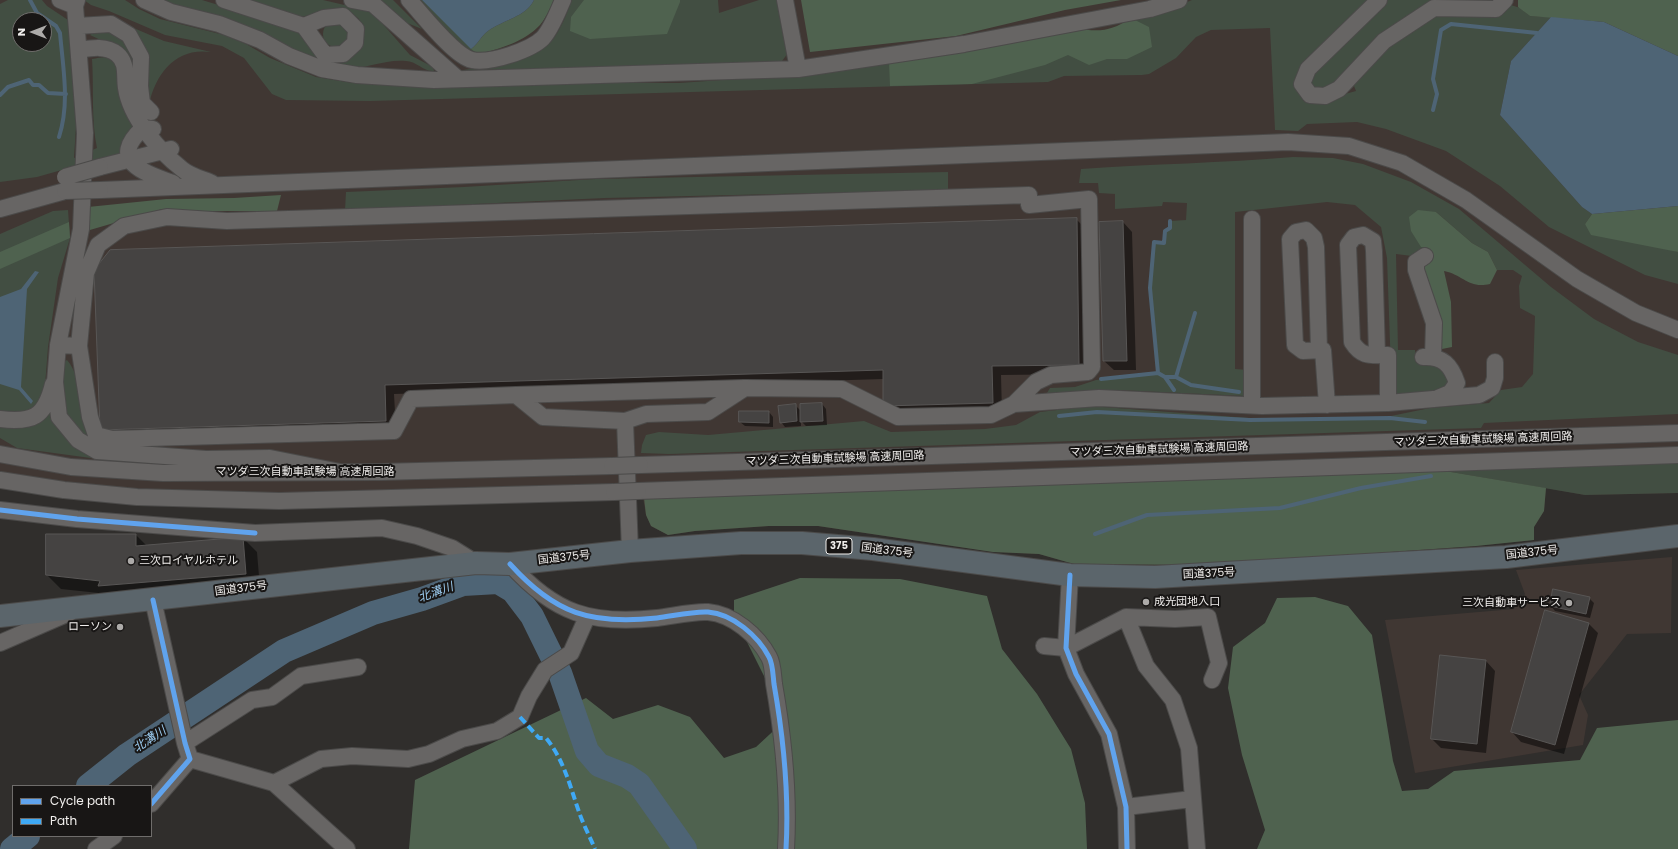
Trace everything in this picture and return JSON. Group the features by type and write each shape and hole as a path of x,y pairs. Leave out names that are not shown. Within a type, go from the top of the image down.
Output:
{"highway":[{"name":"国道375号","path":"0,616 476,563 510,564 630,551 741,543 802,543 873,548 1070,575 1155,577 1506,557 1678,536"}],"street":[{"path":"60,0 76,3 85,133 81,229 58,345 56,374 59,417 78,440 97,451 206,459 270,458 340,472"},
{"path":"144,0 172,12 219,24 260,40 289,56 322,69 357,76 434,80 798,70 972,43 1150,9 1179,0"},
{"path":"224,0 304,26"},
{"path":"352,0 373,4 458,79"},
{"path":"409,0 450,46 472,60 504,58 525,49 544,37 564,0"},
{"path":"785,0 798,70"},
{"path":"1379,0 1308,69 1302,84 1310,95 1325,96 1339,89 1384,41 1434,8 1444,4 1496,9 1505,0"},
{"path":"77,26 111,24 130,35 141,57 140,86 142,102 151,112"},
{"path":"79,50 96,48 107,49 117,54 125,64 126,88 149,128 183,170 216,185"},
{"path":"149,128 132,137 128,149 129,160 136,168 149,175 182,186"},
{"path":"60,187 100,190 1288,142 1349,146 1402,163 1466,200 1577,279 1636,313 1678,330"},
{"path":"0,209 60,187 100,168 168,150"},
{"path":"1014,404 1036,382 1051,375 1088,372 1092,367 1089,199 1029,205 1029,195 226,221 167,217 124,226 98,245 86,273 79,346 90,418 96,434 112,439 394,431 411,400 707,389 842,389 898,418 991,414 1014,404 1099,398 1252,406 1388,403 1479,395 1492,388 1495,378 1495,362"},
{"path":"1252,219 1252,406"},
{"path":"1319,350 1316,247 1314,238 1306,230 1296,232 1290,239 1295,345 1303,351 1324,350 1327,405"},
{"path":"1377,355 1373,241 1363,235 1354,237 1348,245 1352,342 1358,352 1368,355 1377,355 1388,355 1388,403"},
{"path":"1425,256 1416,262 1416,270 1434,323 1428,357 1445,360 1454,372 1457,383 1450,393 1435,399"},
{"path":"58,345 79,346"},
{"path":"0,419 21,421 40,412 49,401 56,374"},
{"path":"516,396 543,416 625,420 646,414 708,412 745,388"},
{"path":"625,420 630,551"},
{"name":"マツダ三次自動車試験場 高速周回路","path":"0,454 71,467 163,473 340,472 612,466 1678,434"},
{"path":"0,480 64,490 137,497 279,501 614,492 1678,455"},
{"path":"0,510 77,520 255,533 382,528 417,536 452,548 476,563"},
{"path":"510,564 527,584 555,602 587,617 629,621 708,612 729,617 754,637 770,658 777,699 787,809 786,849"},
{"path":"1070,575 1066,648 1076,674 1109,734 1126,807 1128,849"},
{"path":"153,600 190,760"},
{"path":"0,643 80,608"},
{"path":"274,783 321,759 352,756 408,760 429,754 462,739 497,731 520,717 529,696 545,670 571,653 587,617"},
{"path":"1126,617 1146,666 1173,700 1189,748 1197,849"},
{"path":"1044,646 1066,648 1126,617 1175,619 1208,617 1219,662 1212,680"},
{"path":"185,743 252,700 272,697 301,676 358,667"},
{"path":"190,760 274,783 347,849"},
{"path":"152,803 190,760"},
{"path":"1126,807 1192,799"},
{"path":"96,849 113,837"}],"shaded area":[{"path":"0,0 1678,0 1678,493 1585,495 1546,488 1544,511 1534,527 1534,540 1476,546 1207,565 1074,564 1039,554 993,552 818,526 769,526 695,531 668,535 651,526 646,515 643,498 199,507 73,498 0,487"},
{"name":"三次自動車サービス","path":"1672,557 1671,633 1627,634 1579,695 1588,715 1583,745 1415,773 1385,620 1514,609 1525,594 1516,570"}],"green space":[{"path":"8,0 42,0 47,6 71,22 77,111 74,158 97,148 93,116 92,59 102,57 108,58 116,63 138,126 122,153 37,177 0,182 0,4"},
{"path":"84,0 125,0 139,9 160,19 224,35 246,44 270,58 316,77 353,83 679,83 835,72 1074,28 1097,32 1114,29 1131,18 1175,7 1192,0 1371,0 1331,36 1301,93 1345,94 1356,91 1354,86 1356,79 1386,50 1420,24 1432,18 1451,12 1503,14 1511,5 1520,8 1530,16 1551,17 1511,61 1500,115 1582,207 1592,214 1585,224 1678,252 1678,284 1645,275 1549,227 1500,186 1446,151 1386,129 1357,122 1307,124 1298,131 1275,130 1270,28 1211,30 1196,37 1176,58 1149,74 1064,76 1048,82 370,101 286,100 272,94 244,58 222,46 165,35 109,11 91,5"},
{"path":"150,0 202,0 291,27 301,33 312,51 326,59 362,33 359,19 348,10 298,17 244,0 323,0 366,10 374,14 410,55 433,67 434,71 427,70 410,61 384,62 348,69"},
{"path":"373,0 393,0 422,29 407,23 385,3"},
{"path":"415,0 422,0 478,54 461,46"},
{"path":"534,0 554,0 544,19 534,31 511,44 495,50 478,54 471,49 488,31 526,10"},
{"path":"572,0 718,0 719,13 759,0 777,0 788,53 782,61 771,65 463,70 511,61 534,52 544,46 553,39 558,31"},
{"path":"584,0 680,0 680,2 667,34 590,39 570,31 571,17"},
{"path":"801,0 1121,0 1065,10 956,36 810,52"},
{"path":"1388,0 1431,0 1436,3 1337,87 1314,92 1308,76 1381,4"},
{"path":"1518,0 1678,0 1678,56 1604,22 1530,16 1518,7"},
{"path":"1131,18 1149,27 1152,47 1127,59 1107,59 1089,65 1068,55 1045,65 972,84 890,86 889,62 1074,28 1104,30 1124,23"},
{"path":"336,21 345,25 349,34 345,43 336,47 327,43 323,34 327,25"},
{"path":"122,23 164,41 211,52 188,54 178,58 170,64 162,73 157,82 149,104"},
{"path":"97,29 111,29 135,50 142,111 151,126 145,126 107,43 90,35"},
{"path":"1293,157 1333,158 1363,164 1411,182 1459,209 1551,287 1594,319 1638,342 1678,355 1678,414 1484,423 1481,428 669,454 641,453 646,435 659,432 708,435 864,421 891,432 985,429 1016,425 1040,412 1090,406 1275,420 1386,417 1430,408 1489,403 1501,390 1522,387 1533,374 1535,316 1520,308 1519,286 1522,276 1513,270 1497,270 1488,252 1472,243 1436,212 1429,252 1412,256 1396,254 1398,350 1415,350 1417,363 1443,367 1450,386 1444,391 1392,399 1387,258 1381,227 1355,205 1327,202 1235,212 1235,369 1248,370 1245,396 1118,390 1047,393 1050,388 1075,387 1096,380 1158,373 1150,288 1154,242 1164,243 1165,231 1170,228 1170,221 1186,220 1187,203 1163,202 1162,206 1115,209 1115,194 1099,193 1098,183 1079,183 1081,169"},
{"path":"948,172 948,190 605,198 345,210 346,192 595,179"},
{"path":"281,195 277,211 203,211 162,209 83,232 88,207 166,199 234,198"},
{"path":"1678,206 1678,252 1591,235 1585,224 1592,214"},
{"path":"68,210 70,238 58,278 48,347 44,399 35,411 0,415 0,234 53,211"},
{"path":"1418,210 1436,212 1472,243 1488,252 1497,270 1490,284 1483,285 1476,285 1457,275 1444,271 1451,302 1452,347 1442,349 1438,343 1421,267 1429,252 1429,248 1421,247 1411,231 1409,217"},
{"path":"69,222 70,238 0,269 0,252"},
{"path":"67,360 73,368 79,388 83,420 89,440 64,415 61,364"},
{"path":"50,405 98,459 17,448 0,438 0,425"},
{"path":"1678,461 1678,493 1585,495 1439,470"},
{"path":"1439,470 1546,488 1544,511 1534,527 1534,540 1476,546 1207,565 1074,564 1039,554 993,552 818,526 769,526 695,531 668,535 651,526 646,515 644,498"},
{"path":"800,578 900,579 987,596 1002,649 1037,694 1071,749 1085,803 1087,849 409,849 415,780 586,698 613,719 658,705 690,717 724,758 756,747 783,722 764,676 734,616 734,600"},
{"path":"1315,597 1348,606 1372,635 1393,761 1402,791 1428,789 1454,771 1580,760 1597,728 1678,720 1678,849 1257,849 1265,830 1242,755 1228,688 1233,647 1265,623 1277,598"}],"water":[{"path":"422,0 534,0 526,10 488,31 471,49"},
{"path":"1551,17 1604,22 1678,56 1678,206 1592,214 1582,207 1500,115 1511,61"},
{"path":"35,271 39,272 27,289 21,387 33,401 31,404 19,390 0,384 0,297 21,289"}],"building":[{"path":"1077,218 1079,365 992,366 993,403 883,406 883,370 385,385 386,421 100,430 94,270 110,250"},
{"path":"1123,221 1127,361 1103,361 1099,222"},
{"path":"822,403 823,421 800,422 800,404"},
{"path":"796,404 797,421 780,423 778,406"},
{"path":"739,411 769,411 769,423 739,422"},
{"path":"46,534 136,534 136,546 243,537 246,574 98,586 100,581 46,575"},
{"path":"1553,589 1590,597 1586,614 1550,606"},
{"path":"1545,610 1589,623 1555,745 1511,732"},
{"path":"1440,655 1486,660 1477,744 1431,739"}],"waterway":[{"path":"30,0 37,13 56,26 60,33 65,98 59,137"},
{"path":"1433,110 1437,94 1433,79 1441,30 1451,24 1537,33"},
{"path":"0,95 8,87 29,80 33,85 39,85 48,93 66,94"},
{"path":"1165,377 1158,373 1150,288 1154,242 1164,243 1165,231 1170,228 1170,221"},
{"path":"1174,390 1165,377 1176,377 1195,313"},
{"path":"1101,379 1158,373"},
{"path":"1176,377 1191,385 1239,392"},
{"path":"1059,416 1097,412 1250,420 1390,418 1425,422"},
{"path":"1095,534 1147,515 1280,508 1361,488 1431,476"},
{"name":"北溝川","path":"89,785 127,755 284,651 373,613 422,599 463,584 498,582 513,591 532,616 560,673 587,751 599,765 627,776 639,784 685,849"},
{"name":"北溝川","path":"12,849 27,837"}],"marked path":[{"path":"520,717 539,738 546,738 552,746 562,764 581,817 595,849"}],"cycle path":[{"path":"0,510 77,519 255,533"},
{"path":"510,564 543,595 559,605 576,612 593,617 613,620 634,620 696,612 708,612 727,617 744,627 758,641 770,660 772,667 780,724 786,787 786,849"},
{"path":"1070,575 1066,648 1076,674 1109,734 1126,807 1127,849"},
{"path":"152,803 190,759 185,743 153,600"}],"place":[{"name":"三次ロイヤルホテル","path":"131,561"},
{"name":"成光団地入口","path":"1146,602"},
{"name":"三次自動車サービス","path":"1569,603"},
{"name":"ローソン","path":"120,627"}]}
